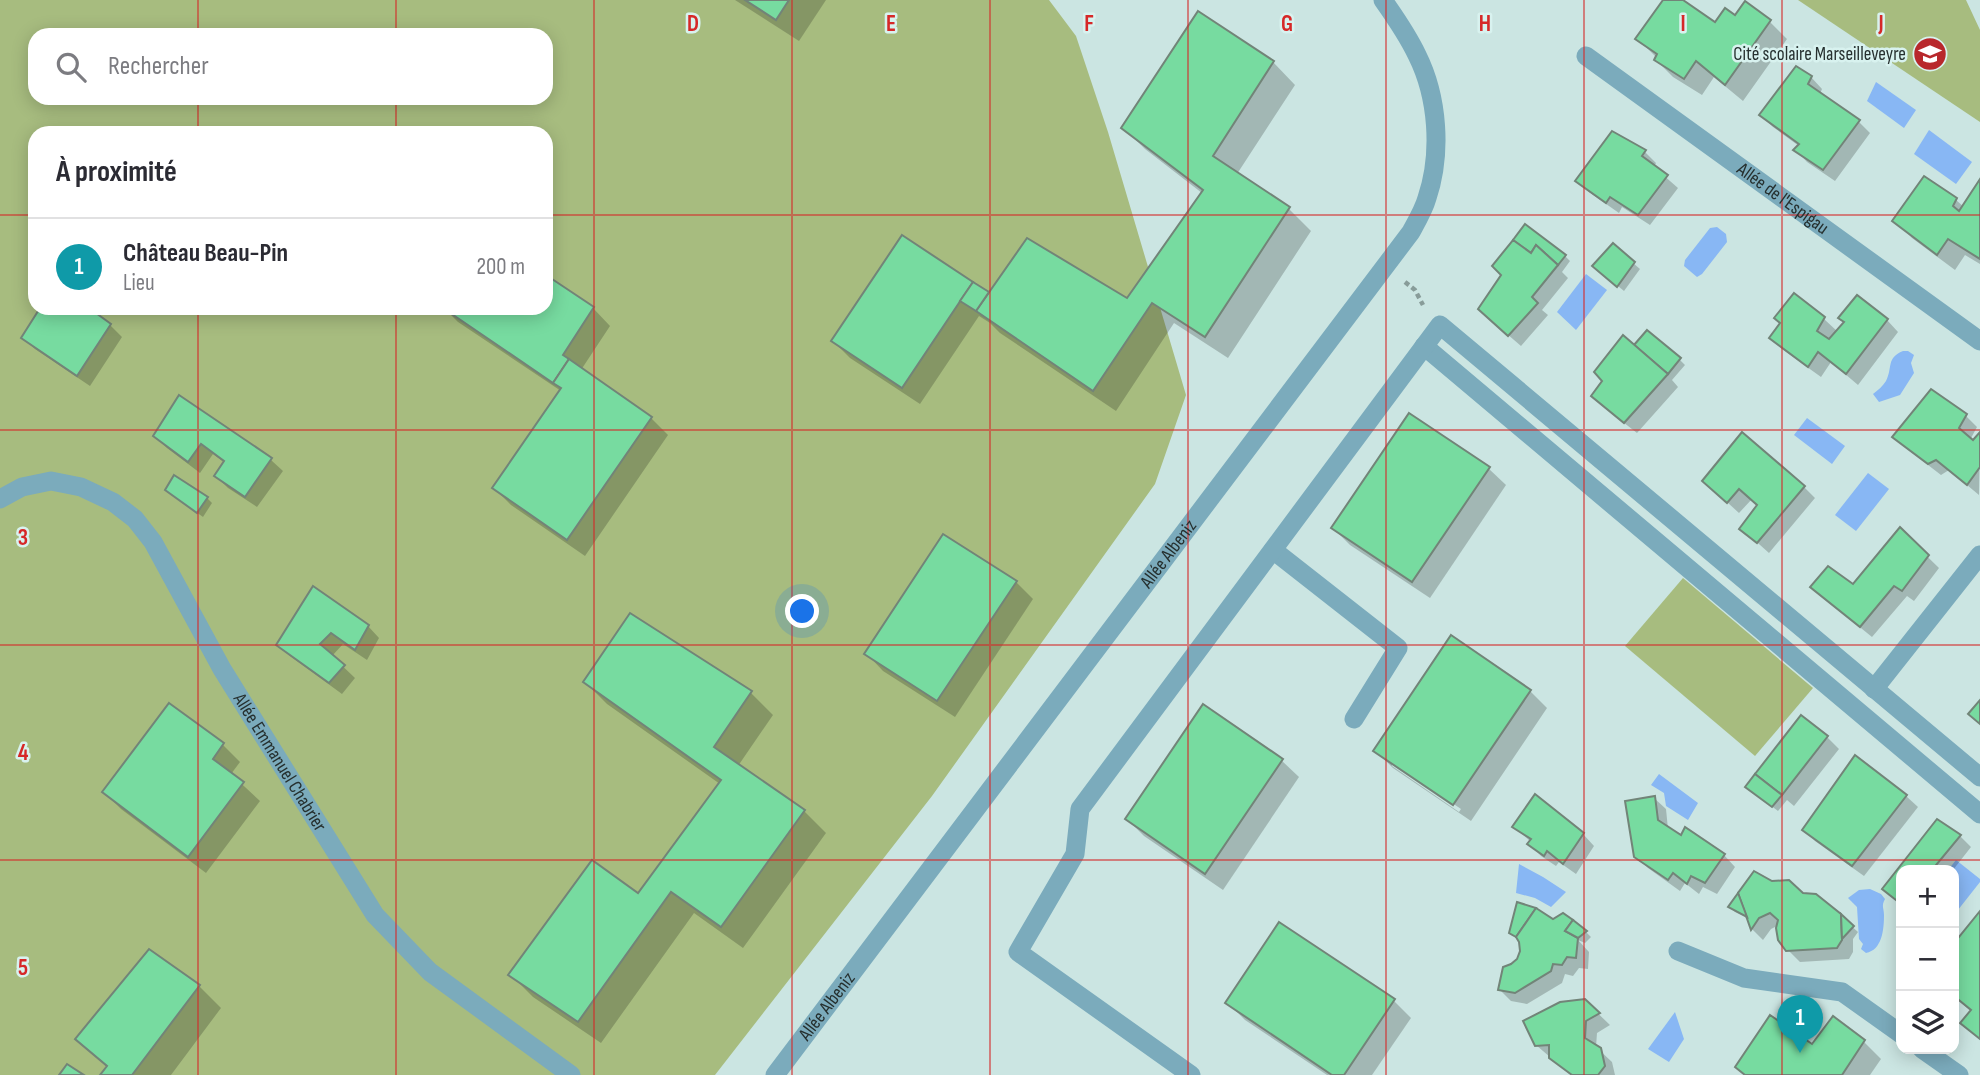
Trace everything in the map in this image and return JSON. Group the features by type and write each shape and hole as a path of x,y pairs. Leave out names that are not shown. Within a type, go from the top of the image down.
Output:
{"street":[{"name":"Allée Albeniz","path":"775,1075 1411,232 1427,198 1434,167 1436,126 1430,92 1418,56 1383,0"},
{"name":"Allée de l'Espigau","path":"1586,56 1980,341"},
{"path":"1191,1075 1018,952 1076,855 1080,808 1440,324 1980,777"},
{"path":"1424,346 1980,814"},
{"name":"Allée Emmanuel Chabrier","path":"0,499 22,487 51,481 81,487 113,502 135,519 153,542 222,670 375,915 429,972 571,1075"},
{"path":"1273,550 1398,648 1354,719"},
{"path":"1874,690 1980,555"},
{"path":"1678,951 1744,978 1842,992 1896,1030"},
{"path":"1929,1054 1959,1075"}],"green space":[{"path":"0,0 1049,0 1076,36 1108,132 1186,395 1155,484 932,796 715,1075 0,1075"},
{"name":"Cité scolaire Marseilleveyre","path":"1798,0 1966,0 1980,30 1980,122"},
{"path":"1683,578 1813,688 1755,756 1625,646"}],"water":[{"path":"1876,82 1916,110 1904,128 1867,101"},
{"path":"1929,130 1972,162 1956,184 1914,154"},
{"path":"1717,227 1726,234 1727,242 1697,277 1684,266 1685,260 1710,228"},
{"path":"1586,274 1607,290 1576,330 1557,312"},
{"path":"1903,351 1914,355 1911,363 1914,373 1900,395 1879,402 1873,394 1886,381 1894,357"},
{"path":"1807,418 1845,446 1832,464 1794,435"},
{"path":"1868,473 1889,489 1856,531 1835,515"},
{"path":"1659,774 1698,803 1688,820 1666,806 1664,793 1651,785"},
{"path":"1956,860 1980,879 1959,909 1959,865 1952,865"},
{"path":"1519,864 1566,892 1551,907 1535,898 1516,893"},
{"path":"1870,889 1885,899 1884,921 1879,944 1866,953 1861,949 1863,944 1859,939 1857,907 1848,898 1859,890"},
{"path":"1675,1012 1684,1039 1669,1062 1648,1049"}],"building":[{"path":"745,0 789,0 776,20"},
{"path":"1663,0 1683,0 1715,22 1725,8 1735,15 1745,1 1771,20 1725,85 1696,61 1684,79 1654,60 1657,54 1635,39"},
{"path":"1198,11 1274,61 1213,156 1290,207 1205,337 1152,303 1093,391 976,311 1027,238 1127,298 1203,190 1121,128"},
{"path":"1796,66 1812,76 1808,84 1860,120 1823,170 1793,150 1799,144 1759,115"},
{"path":"1612,131 1646,150 1642,156 1668,175 1638,215 1610,197 1606,203 1575,181"},
{"path":"1924,176 1957,198 1953,206 1959,211 1980,179 1980,259 1948,239 1937,255 1892,221"},
{"path":"1525,224 1566,255 1558,265 1536,245 1531,253 1513,240"},
{"path":"902,235 973,282 902,388 831,341"},
{"path":"1513,240 1531,253 1536,245 1558,265 1532,297 1538,303 1508,336 1478,309 1501,275 1492,266"},
{"path":"1613,243 1635,262 1617,287 1592,266"},
{"path":"553,280 594,307 563,355 569,359 553,383 453,315 553,315"},
{"path":"973,282 989,292 976,311 960,301"},
{"path":"1794,293 1825,317 1817,331 1829,339 1844,322 1838,318 1857,295 1888,319 1846,374 1818,352 1808,367 1769,338 1780,323 1774,318"},
{"path":"36,315 99,315 111,324 77,376 21,338"},
{"path":"1647,330 1681,358 1668,374 1634,345"},
{"path":"1623,335 1668,374 1624,423 1591,396 1602,381 1594,372"},
{"path":"569,359 652,417 567,540 492,488 561,388 553,383"},
{"path":"1931,389 1967,414 1959,428 1973,440 1980,432 1980,467 1967,485 1936,460 1928,464 1892,437"},
{"path":"179,395 272,458 245,497 214,476 224,461 201,444 188,462 153,436"},
{"path":"1409,413 1490,467 1412,582 1331,528"},
{"path":"1742,432 1805,486 1757,543 1739,529 1757,505 1739,489 1727,503 1702,481"},
{"path":"174,475 208,497 197,513 165,490"},
{"path":"1900,527 1929,555 1902,591 1894,586 1860,627 1810,587 1828,566 1853,584"},
{"path":"943,534 1017,581 937,701 864,654"},
{"path":"313,586 369,625 355,650 331,633 320,644 345,665 329,683 276,645"},
{"path":"630,613 752,691 714,747 805,810 721,927 671,892 578,1022 508,975 592,860 638,893 721,780 583,682"},
{"path":"1451,635 1531,690 1453,805 1373,751"},
{"path":"1980,700 1980,724 1968,714"},
{"path":"169,703 224,743 213,759 244,782 188,857 102,792"},
{"path":"1203,704 1283,759 1205,874 1125,819"},
{"path":"1801,715 1828,736 1782,795 1755,774"},
{"path":"1855,755 1907,795 1852,866 1802,830"},
{"path":"1755,774 1782,795 1772,807 1745,787"},
{"path":"1535,794 1584,833 1563,864 1547,851 1544,856 1527,844 1531,839 1512,827"},
{"path":"1655,796 1658,820 1681,835 1685,827 1725,854 1705,883 1691,876 1687,884 1673,873 1668,880 1634,857 1625,801"},
{"path":"1937,819 1961,835 1936,865 1901,865"},
{"path":"1754,871 1772,881 1789,880 1803,893 1816,894 1841,914 1842,940 1837,948 1786,951 1778,940 1778,920 1770,913 1759,918 1751,930 1738,893"},
{"path":"1896,871 1896,900 1882,889"},
{"path":"1738,893 1747,917 1728,907"},
{"path":"1517,902 1536,908 1516,937 1509,933"},
{"path":"1536,908 1553,919 1563,913 1573,920 1565,931 1578,938 1576,958 1567,957 1562,965 1553,964 1551,971 1515,993 1498,990 1503,967 1517,959 1520,951 1516,937"},
{"path":"1980,911 1980,1039 1960,1023 1971,1010 1959,1000 1959,937"},
{"path":"1841,914 1854,926 1842,939"},
{"path":"1573,920 1587,931 1578,938 1565,931"},
{"path":"1279,922 1395,999 1344,1075 1332,1075 1225,1003"},
{"path":"149,949 200,985 132,1075 100,1075 107,1066 75,1039"},
{"path":"1585,999 1600,1013 1586,1021 1585,1038 1601,1048 1605,1066 1598,1075 1572,1075 1549,1058 1549,1045 1535,1046 1523,1021 1560,1002"},
{"path":"1770,1015 1812,1044 1833,1016 1865,1040 1842,1075 1745,1075 1735,1067"},
{"path":"67,1064 84,1075 59,1075"}],"place":[{"name":"Cité scolaire Marseilleveyre","path":"1930,54"},
{"name":"Château Beau-Pin","path":"1800,1053"}]}
